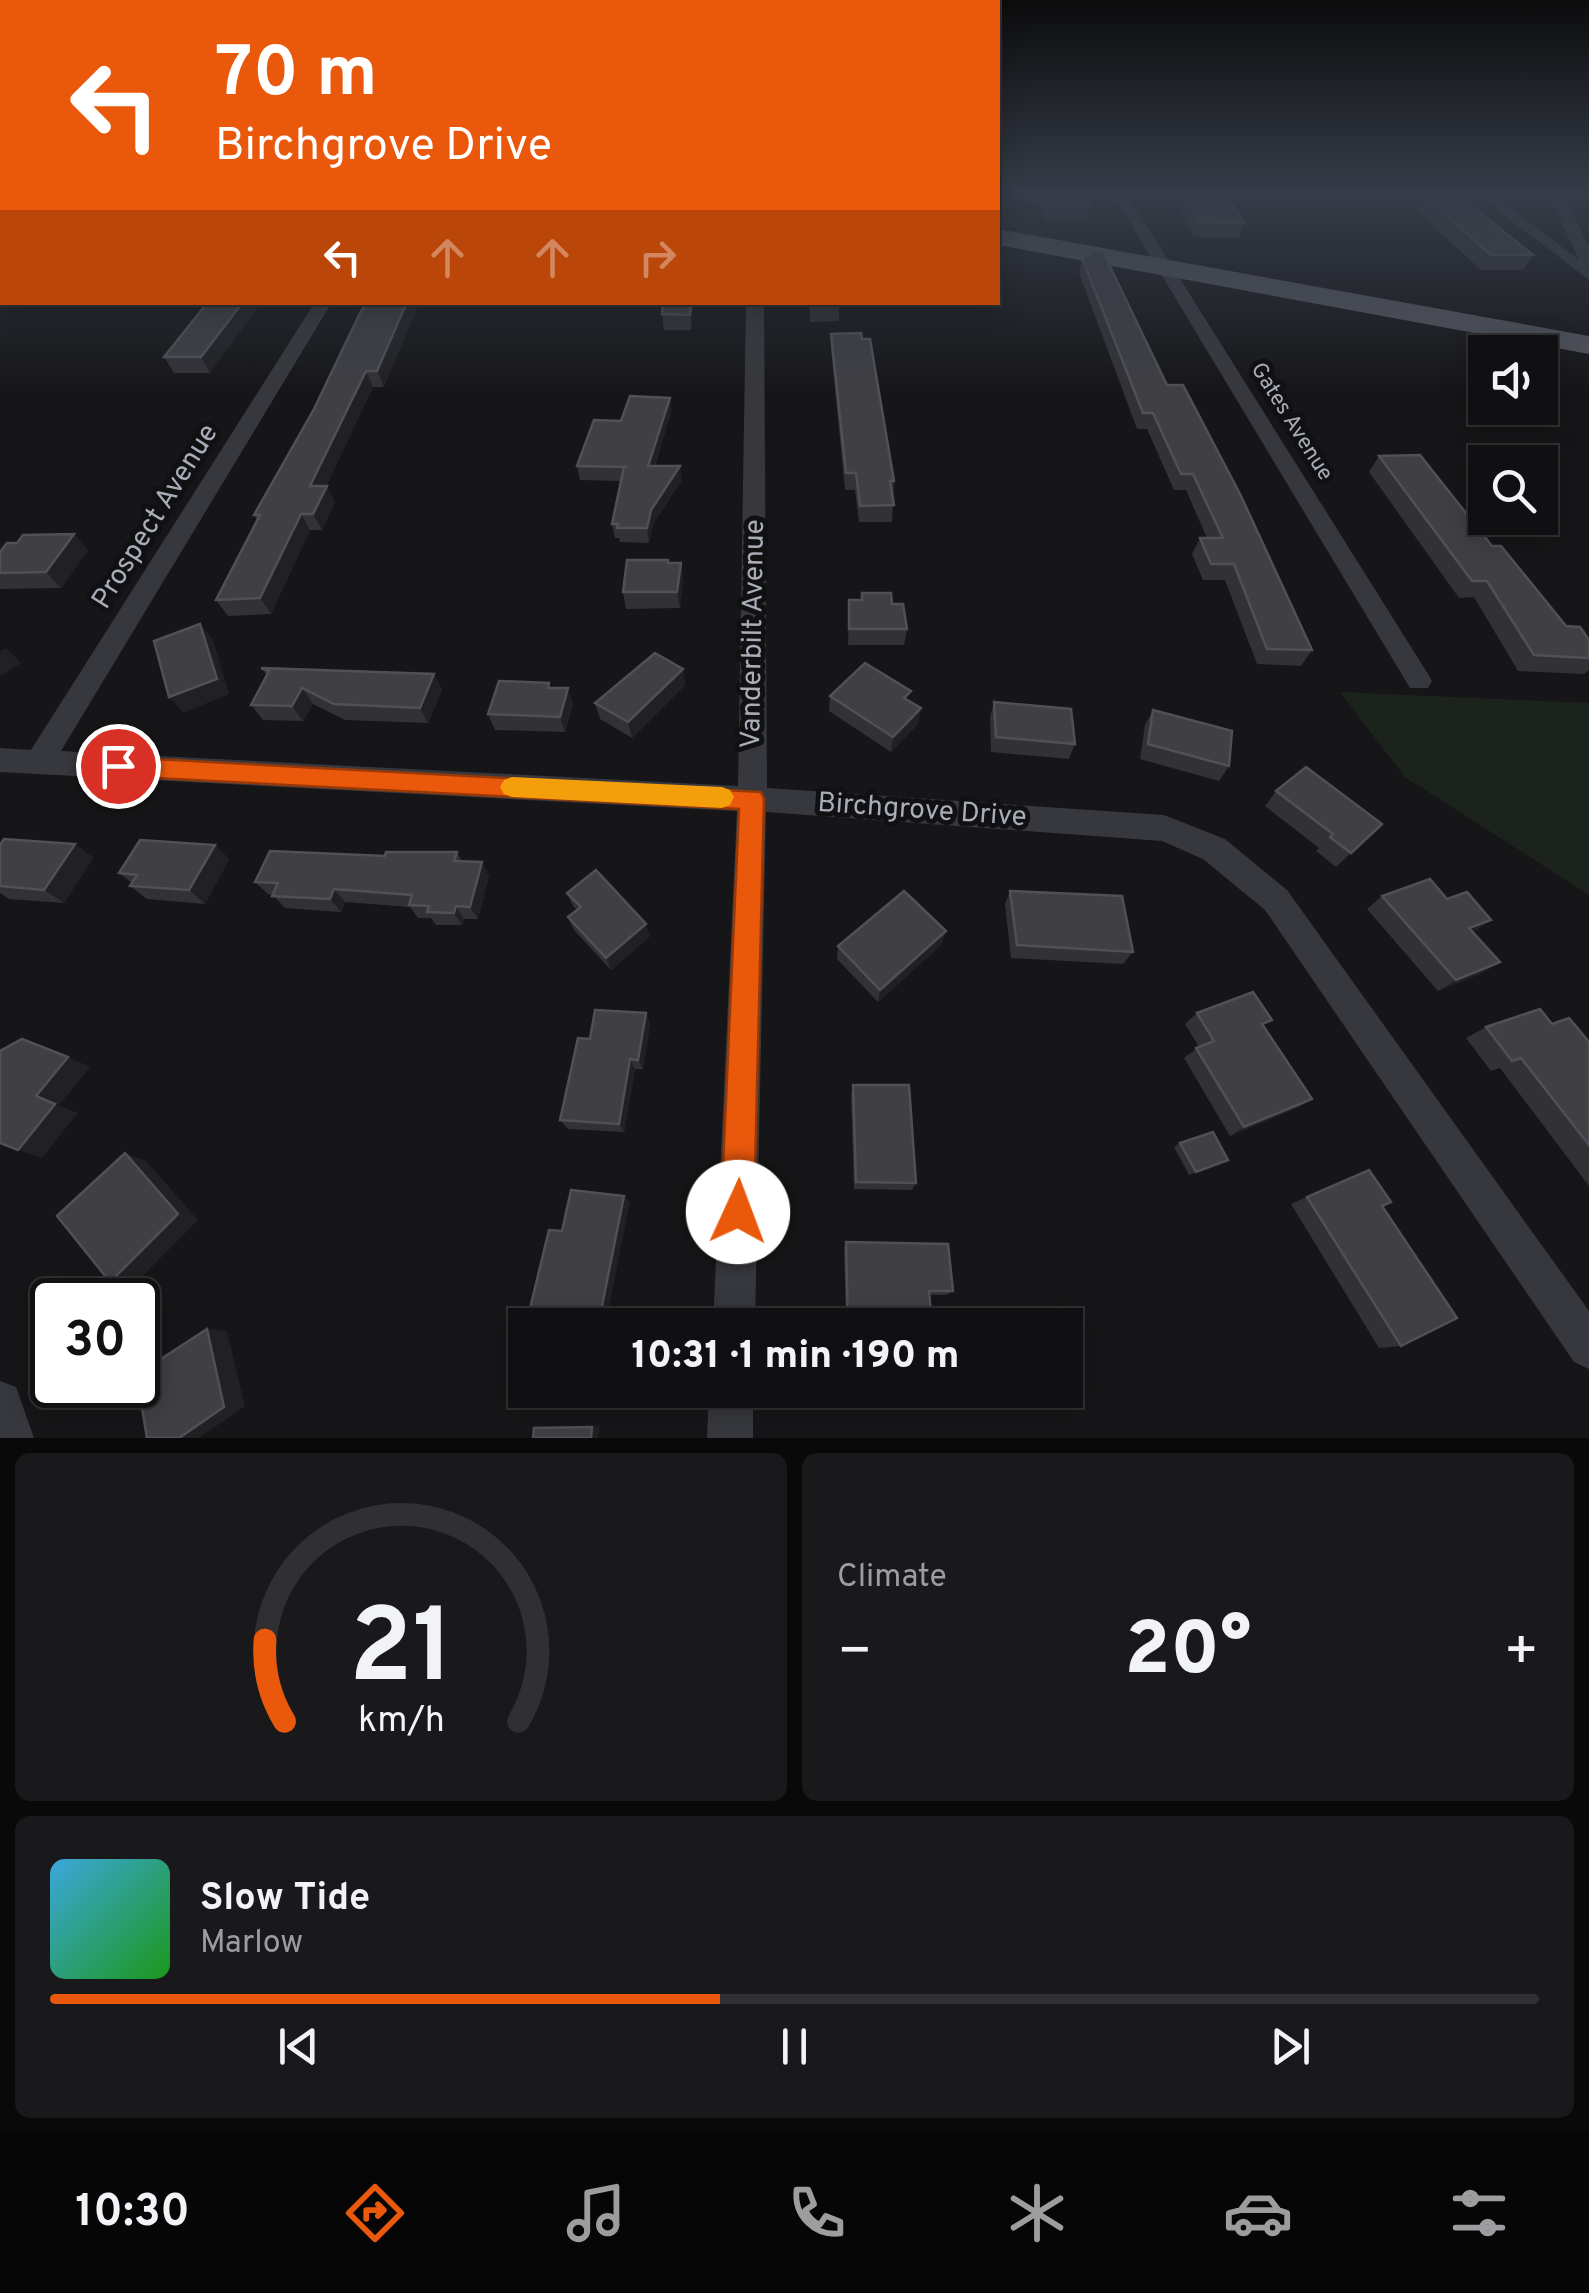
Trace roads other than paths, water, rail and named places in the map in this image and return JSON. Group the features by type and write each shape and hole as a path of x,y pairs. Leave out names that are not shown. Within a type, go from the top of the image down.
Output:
{"main road":[{"path":"1116,258 1589,344"}],"street":[{"name":"Gates Avenue","path":"1160,258 1419,681"},
{"name":"Prospect Avenue","path":"38,762 322,305"},
{"name":"Vanderbilt Avenue","path":"735,1308 752,799 756,305"},
{"name":"Birchgrove Drive","path":"0,760 752,799 1164,828 1214,848 1276,900 1589,1347"},
{"path":"0,1402 11,1438"},
{"path":"730,1438 731,1408"}]}
